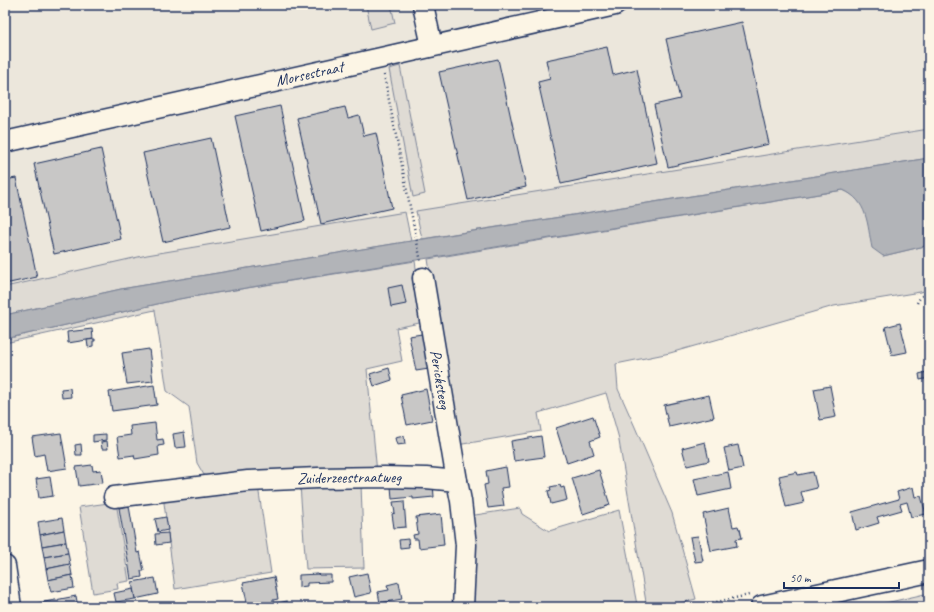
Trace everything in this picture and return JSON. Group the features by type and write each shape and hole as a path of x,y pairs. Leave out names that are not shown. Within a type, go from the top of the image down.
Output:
{"main road":[{"path":"762,607 929,571"}],"street":[{"path":"423,5 432,46"},
{"name":"Morsestraat","path":"5,142 615,5"},
{"name":"Pericksteeg","path":"422,272 457,480"},
{"name":"Zuiderzeestraatweg","path":"114,497 248,481 318,478 426,478 457,480"},
{"path":"457,480 466,545 463,607"},
{"path":"5,566 11,607"}],"path":[{"path":"381,58 422,272"},
{"path":"917,303 923,295 929,292"}],"shaded area":[{"path":"5,5 929,5 929,129 126,261 5,289"},
{"path":"366,5 391,5 395,23 371,29"},
{"path":"400,66 425,194 413,197 389,69"},
{"path":"929,129 929,158 422,239 416,211"},
{"path":"929,158 929,245 883,256 872,248 867,222 862,207 857,200 843,190 179,299 5,339 5,315 121,289"},
{"path":"843,190 855,198 864,209 883,256 929,245 929,290 834,306 670,353 616,364 618,389 672,513 696,599 664,607 648,607 618,435 606,393 538,413 541,431 457,445 428,259"},
{"path":"405,212 411,241 121,289 5,315 5,287 147,255"},
{"path":"415,261 424,322 396,328 402,361 367,369 377,473 219,480 204,475 197,463 189,407 167,391 155,310 5,343 5,339 179,299"},
{"path":"361,484 364,568 306,569 300,485"},
{"path":"258,486 271,573 175,589 163,495"},
{"path":"116,502 129,581 117,583 118,589 93,593 79,507"},
{"path":"520,508 522,514 549,531 619,510 637,607 468,607 469,516"},
{"path":"929,593 929,607 878,607 877,605"}],"building":[{"path":"742,22 769,144 668,167 654,105 680,99 666,39"},
{"path":"607,47 613,75 637,69 657,163 561,184 538,82 550,79 546,60"},
{"path":"498,59 526,187 468,200 439,72"},
{"path":"280,106 305,221 261,231 235,116"},
{"path":"345,107 348,118 359,115 364,136 376,133 392,208 321,224 297,118"},
{"path":"211,138 230,227 163,242 143,153"},
{"path":"101,149 121,239 54,254 34,164"},
{"path":"16,178 37,277 5,284 5,180"},
{"path":"402,285 406,304 391,307 388,288"},
{"path":"900,323 907,352 892,355 885,327"},
{"path":"92,329 93,339 68,343 67,332"},
{"path":"422,334 429,369 416,371 409,336"},
{"path":"95,339 95,341 93,341 93,346 88,347 87,340"},
{"path":"149,349 153,381 127,384 122,353"},
{"path":"389,368 392,380 374,386 370,374"},
{"path":"927,372 929,378 920,380 919,374"},
{"path":"154,385 157,405 112,411 109,392"},
{"path":"830,386 836,417 820,420 814,389"},
{"path":"70,388 71,397 62,398 61,389"},
{"path":"426,389 432,420 407,425 401,395"},
{"path":"709,395 714,417 669,427 664,405"},
{"path":"593,416 600,437 590,441 594,454 567,463 556,428"},
{"path":"155,423 157,440 163,439 164,445 158,446 159,455 135,459 134,455 120,457 117,437 131,435 130,426"},
{"path":"184,432 186,447 175,448 173,434"},
{"path":"61,433 67,468 47,471 44,454 35,456 32,437"},
{"path":"106,434 106,440 93,442 93,435"},
{"path":"404,436 405,444 397,445 395,438"},
{"path":"541,436 544,457 514,461 511,441"},
{"path":"107,441 108,449 102,449 101,442"},
{"path":"705,442 709,461 687,466 682,448"},
{"path":"81,444 82,455 76,455 75,445"},
{"path":"738,445 743,468 729,471 724,448"},
{"path":"92,465 93,471 101,470 103,483 79,486 76,467"},
{"path":"506,467 509,487 501,488 504,506 488,508 484,485 488,484 486,471"},
{"path":"929,469 929,494 924,471"},
{"path":"599,470 610,505 583,514 572,478"},
{"path":"728,472 731,489 698,496 694,479"},
{"path":"797,472 798,475 813,472 817,488 801,492 804,503 786,507 779,476"},
{"path":"50,477 53,496 39,498 36,479"},
{"path":"433,483 434,497 392,499 391,486"},
{"path":"560,485 561,488 564,487 567,500 551,504 548,491 551,490 550,487"},
{"path":"913,487 915,497 921,496 926,514 911,517 907,502 900,504 902,510 877,517 879,523 856,530 852,512 899,499 897,492"},
{"path":"404,501 406,527 394,528 392,514 395,513 393,502"},
{"path":"129,506 137,553 140,552 144,571 141,571 142,577 131,579 119,508"},
{"path":"729,508 733,527 738,526 742,538 736,539 737,546 711,551 703,514"},
{"path":"441,514 444,545 419,548 418,539 414,539 413,535 418,534 416,517"},
{"path":"166,517 168,530 158,532 155,519"},
{"path":"62,518 64,530 40,535 38,522"},
{"path":"64,530 66,542 42,546 40,535"},
{"path":"168,533 169,543 156,545 155,534"},
{"path":"698,536 703,561 695,562 690,537"},
{"path":"408,539 409,547 400,548 399,540"},
{"path":"66,542 68,553 44,557 42,546"},
{"path":"68,553 70,564 46,569 44,557"},
{"path":"70,564 72,575 48,580 46,569"},
{"path":"367,573 371,593 354,597 349,577"},
{"path":"72,575 74,588 51,592 48,580"},
{"path":"299,575 331,575 331,582 307,583 307,586 299,587"},
{"path":"274,577 278,599 273,600 273,603 248,607 243,583"},
{"path":"155,578 158,594 135,599 132,582"},
{"path":"399,582 402,599 380,603 378,592 389,590 387,585"},
{"path":"133,589 135,599 116,602 114,593"},
{"path":"76,596 78,607 24,607 24,606"},
{"path":"287,601 288,607 274,607 273,604"}]}
